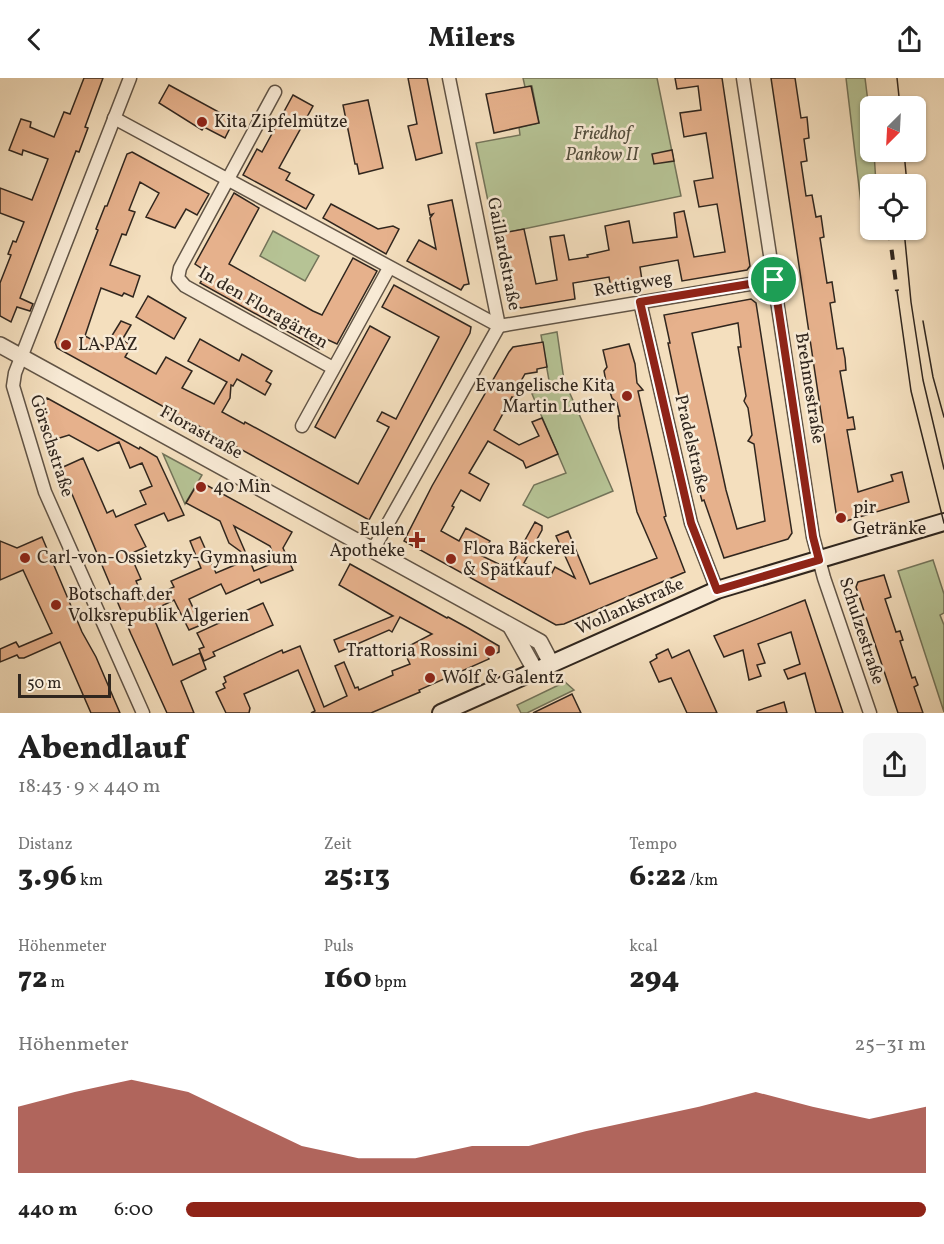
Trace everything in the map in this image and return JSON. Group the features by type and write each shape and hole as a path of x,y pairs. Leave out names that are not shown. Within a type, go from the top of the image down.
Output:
{"main road":[{"name":"Wollankstraße","path":"441,713 717,590 944,522"}],"street":[{"name":"Görschstraße","path":"130,78 21,357 13,387 45,492 143,713"},
{"name":"Gaillardstraße","path":"373,550 499,326 449,78"},
{"name":"Brehmestraße","path":"743,78 813,537 819,560"},
{"name":"In den Floragärten","path":"275,92 180,268 178,278 185,286 333,368"},
{"path":"114,118 499,326"},
{"name":"In den Floragärten","path":"302,426 389,267"},
{"name":"Rettigweg","path":"499,326 774,280"},
{"name":"Pradelstraße","path":"640,302 691,523 717,590"},
{"name":"Florastraße","path":"0,345 509,624 540,642 551,663"},
{"name":"Schulzestraße","path":"819,560 870,713"},
{"path":"509,624 536,670"}],"green space":[{"name":"Friedhof Pankow II","path":"523,78 657,78 681,196 495,235 476,143 520,135 519,127 539,123 532,86 525,87"},
{"path":"846,78 865,78 867,96 860,96 860,162 875,162 875,174 860,174 860,195"},
{"path":"273,231 319,256 305,281 260,256"},
{"path":"557,332 564,380 613,491 548,518 523,505 534,485 566,473 532,394 550,386 541,335"},
{"path":"163,454 202,475 185,504"},
{"path":"933,560 944,594 944,613 940,615 944,625 944,712 898,571"},
{"path":"565,682 574,690 527,713 521,713 517,705"}],"building":[{"path":"84,78 103,78 85,127 88,128 79,152 76,151 20,298 33,304 30,311 17,307 11,322 0,316 0,283 11,255 8,254 13,241 16,242 24,222 0,213 0,188 32,200 48,159 23,150 22,155 9,150 21,119 31,122 30,127 54,137 64,112 70,114"},
{"path":"408,78 427,78 442,153 416,160 408,126 417,124"},
{"path":"675,78 722,78 750,266 747,270 682,281 678,260 640,267 643,287 612,293 609,277 573,283 575,299 521,308 517,306 502,233 524,229 536,284 557,280 550,237 564,235 569,260 588,257 587,255 609,250 605,226 629,221 633,243 677,237 674,213 684,211 694,257 725,252 717,204 699,207 694,181 713,178 706,133 684,137 680,113 701,110 698,86 677,89"},
{"path":"771,78 795,78 801,118 807,117 809,138 804,139 807,161 801,162 806,196 812,195 816,217 821,216 824,237 820,238 827,283 832,282 835,302 830,303 837,349 843,348 845,358 846,370 840,371 848,418 853,417 855,429 847,430 858,492 893,481 891,475 902,472 909,502 843,522 837,519"},
{"path":"169,85 224,115 225,113 235,118 225,138 204,127 202,130 159,103"},
{"path":"531,86 539,123 494,133 486,94"},
{"path":"293,95 313,106 279,168 290,173 286,180 314,195 306,209 243,175 257,149 262,152"},
{"path":"368,100 383,168 359,174 343,105"},
{"path":"672,150 674,161 654,164 652,154"},
{"path":"132,152 209,194 197,215 186,209 175,228 146,217 159,193 140,182 129,210 135,212 126,235 122,234 110,265 140,276 133,297 124,293 122,296 101,288 85,336 105,347 121,321 131,325 122,340 132,345 125,357 156,374 166,357 192,371 182,388 214,404 227,382 188,361 200,339 239,361 242,354 272,371 266,381 271,384 265,395 237,379 233,386 231,385 230,398 222,412 244,424 245,422 358,484 389,427 377,421 382,412 396,419 439,337 382,307 394,285 471,327 470,333 369,520 57,348 55,342 98,230 96,229 127,154"},
{"path":"234,193 259,208 229,264 313,311 322,315 353,258 377,271 337,344 324,338 319,349 200,283 207,272 195,264"},
{"path":"452,200 469,284 464,285 461,290 407,261 419,240 436,249 430,218 433,214 430,215 428,205"},
{"path":"331,204 378,229 393,226 399,229 386,254 323,218"},
{"path":"148,296 186,318 174,339 136,317"},
{"path":"751,299 756,303 792,533 788,539 724,558 699,490 702,489 698,470 695,471 664,315","holes":["738,323 741,347 738,347 746,396 744,401 748,408 752,435 748,441 754,444 765,521 737,529 726,490 692,333"]},
{"path":"370,326 390,337 335,438 315,427"},
{"path":"543,342 547,367 525,374 517,388 520,390 515,398 512,397 494,430 519,445 539,436 532,422 542,418 558,454 526,468 523,461 488,441 469,473 489,484 480,501 461,490 441,531 459,541 466,528 490,541 482,556 509,569 535,522 542,526 542,530 524,563 550,577 555,567 575,578 556,536 568,531 590,584 657,558 637,512 619,428 618,416 620,416 617,403 608,392 604,371 607,367 603,350 629,344 635,364 637,383 643,390 638,391 666,516 664,517 685,572 564,624 556,625 404,541 432,486 509,352 513,347"},
{"path":"47,398 157,457 184,515 168,521 164,513 135,525 146,547 130,554 141,579 136,581 144,600 174,587 171,581 201,568 190,541 200,537 216,573 249,559 254,571 276,562 270,546 234,526 247,556 229,543 220,521 186,503 199,481 292,532 283,548 293,570 261,583 259,579 226,594 221,584 189,599 201,625 189,630 174,600 151,611 173,665 200,653 206,669 181,681 194,713 167,713 61,468 83,458 107,513 113,510 116,517 146,504 140,491 152,486 142,463 130,468 119,442 98,451 69,435 53,440 42,407"},
{"path":"42,537 82,632 96,657 120,713 91,713 60,642 24,658 19,658 17,655 0,662 0,649 16,642 19,647 52,633 23,570 0,580 0,541 17,548"},
{"path":"350,564 499,646 499,652 488,657 489,659 419,690 420,692 371,713 311,713 315,711 298,670 244,694 250,708 249,713 226,713 216,692 225,688 224,677 282,650 283,653 300,646 324,707 347,696 335,666 344,662 355,688 358,687 359,690 393,675 392,671 410,664 403,649 432,634 400,617 392,632 389,630 339,652 334,640 393,616 339,585"},
{"path":"884,575 891,597 885,599 896,632 900,631 903,640 900,641 912,678 915,677 918,685 914,687 923,713 898,713 856,587 858,582"},
{"path":"805,600 843,713 816,713 805,673 788,679 784,670 800,664 791,632 758,644 765,663 757,665 761,676 749,680 743,650 724,657 714,636"},
{"path":"263,603 273,625 213,652 215,656 204,661 199,649 204,647 197,633"},
{"path":"668,649 672,658 689,650 717,713 687,713 671,678 659,682 650,662 657,658 656,655"},
{"path":"572,694 581,713 533,713"},
{"path":"784,702 787,713 757,713 757,711"}],"tram line":[{"path":"897,78 899,96"},
{"path":"905,162 906,174"},
{"path":"905,240 911,302 923,380 944,469"},
{"path":"897,291 911,391 944,523"},
{"path":"923,321 933,377 944,417"}],"railway":[{"path":"890,240 897,291"}],"place":[{"name":"Kita Zipfelmütze","path":"202,122"},
{"name":"LA PAZ","path":"66,345"},
{"name":"Evangelische Kita Martin Luther","path":"627,396"},
{"name":"40 Min","path":"201,487"},
{"name":"pir Getränke","path":"841,518"},
{"name":"Eulen Apotheke","path":"417,540"},
{"name":"Carl-von-Ossietzky-Gymnasium","path":"25,558"},
{"name":"Flora Bäckerei & Spätkauf","path":"451,559"},
{"name":"Botschaft der Volksrepublik Algerien","path":"56,605"},
{"name":"Trattoria Rossini","path":"490,651"},
{"name":"Wolf & Galentz","path":"430,678"}],"route":[{"path":"774,280 813,537 819,560 717,590 691,523 640,302 774,280"}]}
